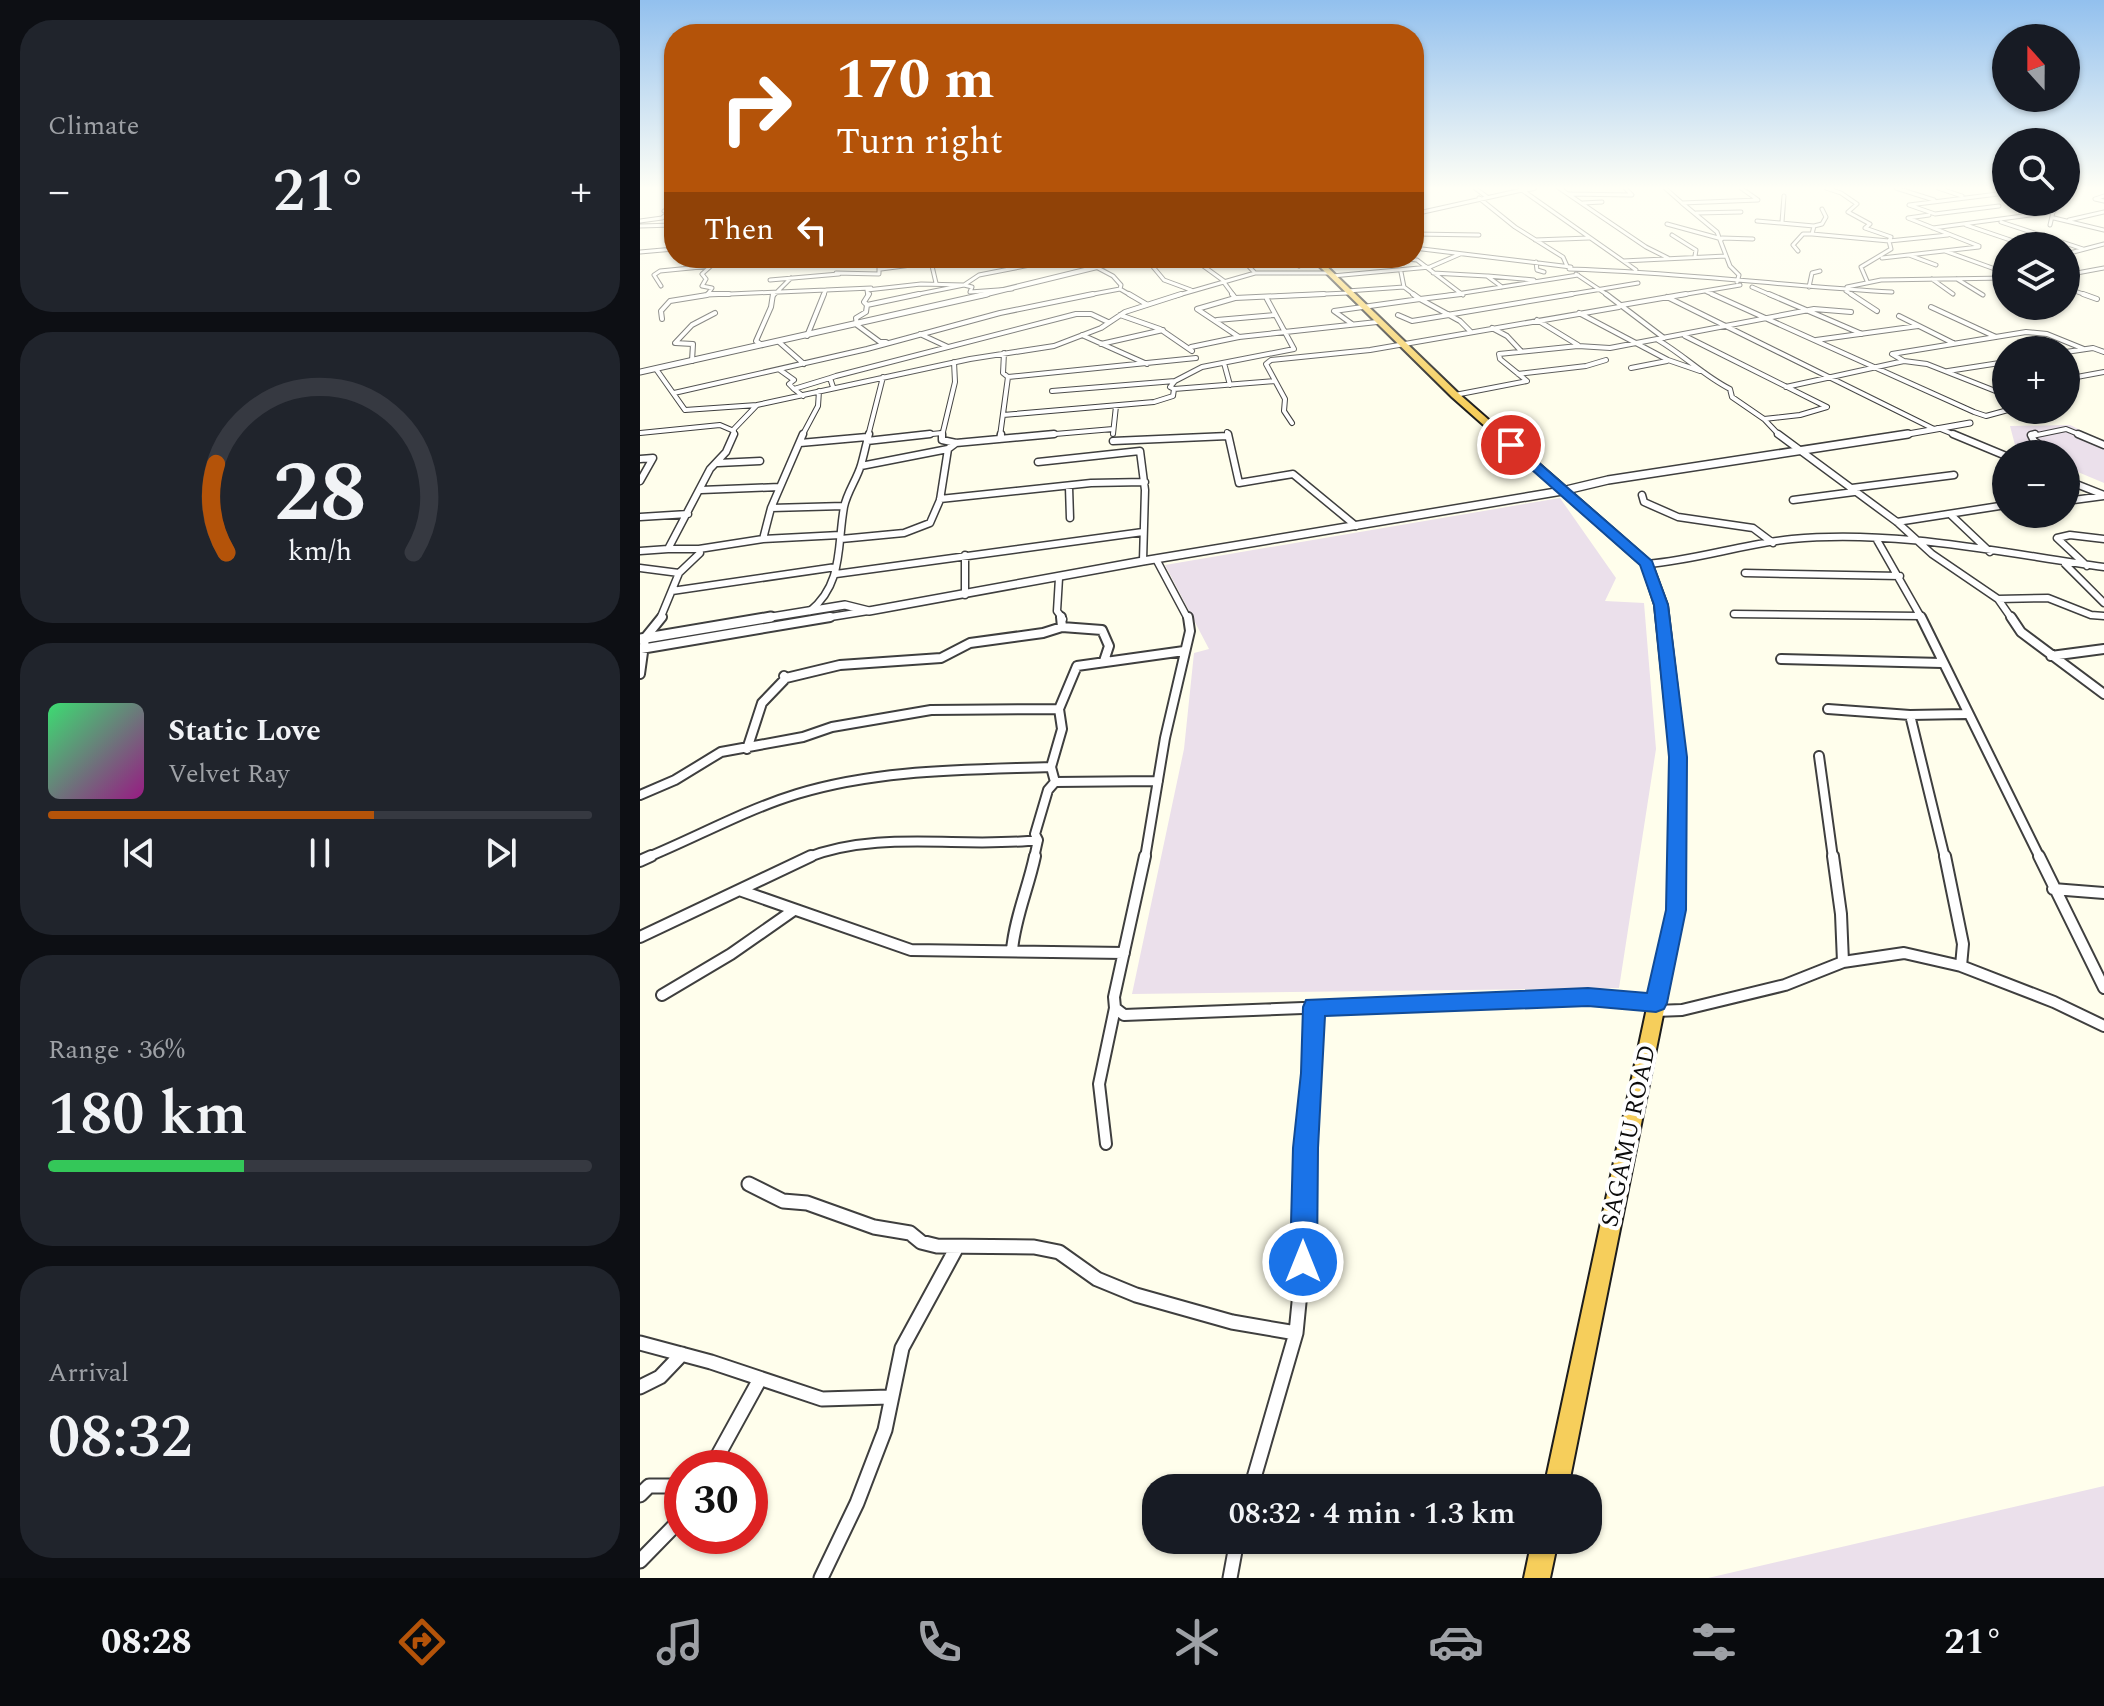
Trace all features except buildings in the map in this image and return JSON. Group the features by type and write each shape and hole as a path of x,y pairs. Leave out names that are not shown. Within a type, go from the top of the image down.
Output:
{"highway":[{"path":"1336,274 1362,307 1455,395 1647,564"},
{"name":"SAGAMU ROAD","path":"1559,1474 1676,910 1678,757 1661,605 1647,564"},
{"path":"1537,1578 1542,1554"}],"street":[{"path":"1429,270 1446,262"},
{"path":"1533,262 1746,283 1892,292"},
{"path":"1536,262 1537,270 1544,272"},
{"path":"1566,262 1569,269 1602,290 1701,371"},
{"path":"1623,262 1637,271"},
{"path":"1730,262 1739,275 1737,282"},
{"path":"1867,281 1861,267 1868,262"},
{"path":"1927,262 1936,265"},
{"path":"1972,262 1992,269"},
{"path":"1424,266 1463,295"},
{"path":"661,286 654,275 660,271 691,268"},
{"path":"707,295 712,288 702,286 706,279 702,274 709,268"},
{"path":"832,268 839,274"},
{"path":"880,268 885,283"},
{"path":"770,280 880,272 895,268"},
{"path":"932,268 936,283"},
{"path":"867,305 967,284 979,275 1015,268"},
{"path":"640,372 857,325 1091,268"},
{"path":"1098,268 1113,276 1121,285 1120,289"},
{"path":"1154,268 1164,280 1191,290"},
{"path":"1206,268 1223,281 1235,298"},
{"path":"1250,268 1255,273"},
{"path":"656,369 685,410 691,412 757,405 954,362 1040,350 1101,328 1120,315 1146,304 1255,273 1336,274 1420,269 1539,281"},
{"path":"1809,287 1812,273 1820,271"},
{"path":"2080,274 2104,271"},
{"path":"1401,272 1404,287"},
{"path":"1239,337 1197,309 1235,298 1267,299 1336,274 1404,287 1470,331"},
{"path":"1352,324 1334,311 1463,295 1578,275"},
{"path":"1487,276 1502,287"},
{"path":"1842,288 1867,281 1992,276"},
{"path":"762,345 756,341 771,307 773,294 791,278"},
{"path":"1931,278 1953,294"},
{"path":"1957,279 1983,295"},
{"path":"886,342 880,342 857,325 856,318 866,312 864,302 869,294 867,290 885,283 967,284 972,287 970,292 1012,289"},
{"path":"1398,315 1408,321 1638,283"},
{"path":"1292,423 1284,411 1285,399 1266,364 1271,360 1470,331 1746,283 1862,334"},
{"path":"662,319 661,311 670,301 707,295 875,288"},
{"path":"1842,288 1877,311"},
{"path":"674,393 852,353 1000,313 1080,296 1120,289 1146,304"},
{"path":"807,336 826,290"},
{"path":"1707,292 1974,412 1986,416 1992,414"},
{"path":"2080,293 2097,299"},
{"path":"1080,296 1088,309 1086,313"},
{"path":"1667,297 1936,429 1992,451"},
{"path":"1052,391 1175,381 1210,366 1294,349 1267,299"},
{"path":"1931,307 1995,336"},
{"path":"1455,395 1527,381 1498,356 1578,346 1605,348 1636,344 1829,308 1851,312"},
{"path":"692,361 693,344 675,343 703,316 715,313"},
{"path":"794,389 1005,330 1086,313 1108,322"},
{"path":"1578,313 1668,360 1701,371 1730,389 1732,397 1764,419 1800,452 1897,522 1932,554 1998,599 2021,632 2104,694"},
{"path":"1120,315 1163,330 1191,347 1199,363 1210,366"},
{"path":"1216,320 1274,315"},
{"path":"1899,316 1953,344"},
{"path":"1537,320 1578,346"},
{"path":"1191,347 1239,337 1377,322"},
{"path":"1815,340 1918,326"},
{"path":"1491,327 1507,336 1522,352"},
{"path":"1101,344 1163,330"},
{"path":"2004,336 2036,332 2047,336"},
{"path":"920,334 949,347"},
{"path":"1082,335 1112,353 1126,354 1151,365"},
{"path":"1685,335 1827,408 1764,419"},
{"path":"1398,340 1425,338"},
{"path":"1904,361 1892,354 1992,338"},
{"path":"779,342 804,364"},
{"path":"1944,345 1958,351"},
{"path":"2080,348 2084,349"},
{"path":"2080,350 2104,349"},
{"path":"852,353 867,367"},
{"path":"1004,353 1003,373 1008,377 1151,365 1196,358"},
{"path":"902,359 911,373"},
{"path":"1518,374 1579,367 1606,360"},
{"path":"1631,368 1668,360"},
{"path":"1786,387 1904,361 1921,362 1992,389"},
{"path":"954,362 957,374 942,440 956,443 1113,429"},
{"path":"1224,363 1230,385"},
{"path":"1948,371 1992,364"},
{"path":"780,370 794,380 789,384 803,396"},
{"path":"2080,376 2104,372"},
{"path":"810,611 823,600 840,560 838,544 845,518 844,506 861,466 883,377"},
{"path":"1000,439 1008,377"},
{"path":"830,378 833,387"},
{"path":"1174,389 1170,387 1175,381"},
{"path":"1174,389 1275,381"},
{"path":"1003,415 1167,399 1173,396 1174,389"},
{"path":"763,539 771,508 818,406 819,391"},
{"path":"668,549 710,469 730,445 734,429 757,405"},
{"path":"1116,406 1113,441 1119,452"},
{"path":"642,648 965,595 1143,561 1562,491 1608,480 1970,423"},
{"path":"641,431 720,425 734,429"},
{"path":"2034,440 2031,435 2066,429 2104,445"},
{"path":"800,443 942,433"},
{"path":"1113,441 1227,434 1239,483 1293,474 1356,526"},
{"path":"1038,462 1140,451 1148,449 1147,440"},
{"path":"861,466 894,464 948,449 956,443"},
{"path":"640,551 699,549 763,539 841,537 919,530 930,523 940,499 948,449"},
{"path":"1140,451 1145,482 1143,561"},
{"path":"640,459 653,458 640,481"},
{"path":"717,463 760,461"},
{"path":"1793,500 1954,475"},
{"path":"940,499 1145,482"},
{"path":"2080,486 2104,495"},
{"path":"701,490 780,487"},
{"path":"1069,487 1070,518"},
{"path":"1642,495 1644,502 1678,517 1753,528 1773,543"},
{"path":"2080,501 2104,495"},
{"path":"771,508 844,506"},
{"path":"1897,522 1992,508"},
{"path":"640,517 688,514"},
{"path":"1951,515 1991,553"},
{"path":"672,591 965,555 1094,535 1143,532"},
{"path":"2087,566 2057,538 2070,535 2104,539"},
{"path":"1647,564 1823,538 1920,541 2064,564 2104,567"},
{"path":"1877,540 1900,576 2104,988"},
{"path":"640,674 642,639 665,613 679,573 700,553 699,549"},
{"path":"965,555 965,595"},
{"path":"1106,1144 1099,1084 1115,1008 1114,997 1153,821 1158,781 1190,631 1187,614 1156,559"},
{"path":"2064,564 2104,603"},
{"path":"640,568 679,573"},
{"path":"1745,573 1900,576"},
{"path":"1059,578 1057,611 1064,621 1062,627"},
{"path":"1998,599 2048,598 2091,615 2104,616"},
{"path":"642,639 845,605 869,611"},
{"path":"1734,614 1920,616"},
{"path":"747,749 762,703 785,677 840,665 941,658 970,643 1043,633 1062,627 1102,630 1109,646 1104,661"},
{"path":"2051,656 2104,649"},
{"path":"1055,782 1051,767 1062,729 1059,709 1077,666 1184,651"},
{"path":"1781,659 1942,663"},
{"path":"640,795 675,780 721,752 803,737 832,727 931,710 1059,709"},
{"path":"1828,709 1910,715 1966,714"},
{"path":"1910,715 1951,883 1963,944 1961,966"},
{"path":"1819,756 1841,914 1843,962"},
{"path":"640,861 769,804 838,783 929,773 1051,767"},
{"path":"1012,950 1014,924 1028,891 1038,840 1035,834 1048,790 1055,782 1158,781"},
{"path":"640,937 742,891 792,864 835,849 862,845 967,845 1038,840"},
{"path":"2053,889 2104,893"},
{"path":"742,891 911,950 1124,953"},
{"path":"662,995 731,954 794,910"},
{"path":"1115,1008 1124,1015 1588,997 1682,1010 1785,985 1843,962 1904,953 1961,966 2054,1002 2104,1026"},
{"path":"1255,1474 1296,1333 1303,1262 1305,1148 1314,1007"},
{"path":"749,1184 783,1201 807,1203 874,1227 910,1233 921,1242 957,1247 1034,1247 1059,1252 1097,1279 1136,1295 1232,1322 1296,1333"},
{"path":"821,1578 862,1490 885,1430 889,1397 902,1348 957,1247"},
{"path":"640,1343 822,1399 889,1397"},
{"path":"640,1387 660,1377 682,1354"},
{"path":"721,1450 760,1379"},
{"path":"640,1495 649,1486 664,1486"},
{"path":"640,1561 664,1536"},
{"path":"1230,1578 1234,1554"}],"shaded area":[{"path":"2070,425 2104,442 2104,483 2080,473 2080,440 2014,440 2010,426"},
{"path":"1560,498 1616,578 1605,601 1644,603 1656,749 1619,988 1132,994 1184,749 1194,653 1209,649 1165,565"},
{"path":"2104,1486 2104,1578 1708,1578"}],"route":[{"path":"1303,1262 1305,1148 1314,1007 1588,997 1656,1003 1676,910 1678,757 1661,605 1647,564 1511,445"}]}
